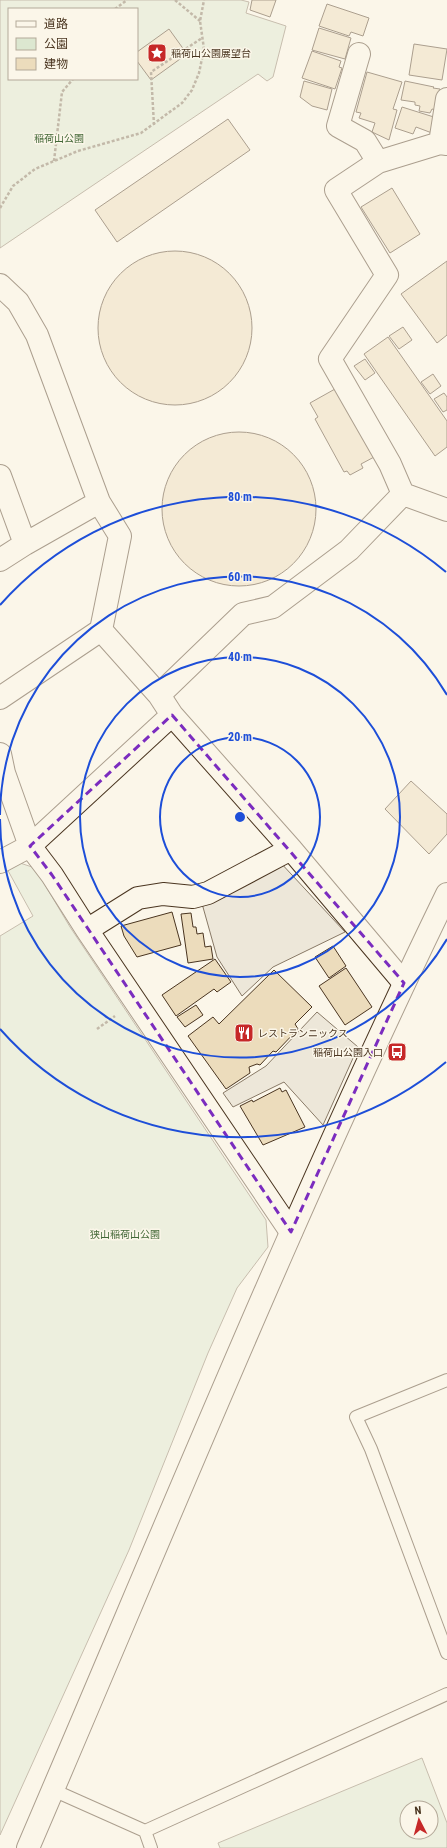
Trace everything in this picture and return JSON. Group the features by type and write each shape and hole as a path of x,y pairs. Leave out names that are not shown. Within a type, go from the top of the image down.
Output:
{"street":[{"path":"359,54 338,126 365,141 378,162"},
{"path":"447,99 443,144 378,162 336,190 387,275 330,359 390,464 403,494 447,510"},
{"path":"0,285 18,302 37,335 99,502 120,536 101,630 0,698"},
{"path":"0,476 25,544"},
{"path":"160,695 243,614 273,607 349,550 403,494"},
{"path":"0,560 99,502"},
{"path":"101,630 160,695 172,715 291,849 404,983"},
{"path":"0,862 30,846 172,715"},
{"path":"0,754 4,773 30,846 52,875 87,930 291,1232"},
{"path":"87,930 138,898 163,894 193,898 208,893 291,849"},
{"path":"28,1848 291,1232 404,983 447,894"}],"lane":[{"path":"447,1380 356,1417 371,1450 447,1654"},
{"path":"145,1831 447,1694"},
{"path":"53,1790 145,1831 151,1848"}],"path":[{"path":"116,8 127,0"},
{"path":"175,0 200,22"},
{"path":"0,208 14,186 35,169 100,144 141,133 154,125 182,103 192,90 199,73 204,49 200,22 204,0"},
{"path":"154,125 152,72 202,38"},
{"path":"54,161 62,92 72,80"},
{"path":"97,1029 118,1014"}],"highlighted area":[{"path":"172,715 404,983 291,1232 52,875 30,846"}],"green space":[{"name":"稲荷山公園","path":"0,0 241,0 249,2 246,13 286,26 273,77 267,81 258,74 0,248"},
{"name":"狭山稲荷山公園","path":"14,861 35,868 70,927 266,1220 268,1247 237,1288 208,1353 129,1550 0,1835 0,936 33,916 6,867"},
{"path":"422,1758 438,1800 399,1800 399,1840 439,1840 439,1802 447,1823 447,1848 220,1848 218,1843"}],"shaded area":[{"path":"279,861 345,932 273,967 242,996 217,957 201,900"},
{"path":"317,1012 358,1047 323,1125 284,1082 233,1107 223,1093 266,1066"}],"building":[{"path":"252,0 276,0 270,17 250,10"},
{"path":"327,4 369,18 363,36 351,32 349,36 319,26"},
{"path":"319,28 351,38 345,59 312,50"},
{"path":"169,29 187,54 151,80 138,62 138,51"},
{"path":"414,44 447,49 442,80 409,75"},
{"path":"312,51 341,61 339,67 342,68 335,89 302,78"},
{"path":"367,72 402,82 393,109 397,110 389,140 372,132 375,123 359,118 361,113 356,112"},
{"path":"304,81 332,89 327,110 312,106 300,97"},
{"path":"405,81 440,89 436,110 432,109 430,113 419,111 420,106 415,105 415,102 401,100"},
{"path":"402,107 437,118 432,133 416,127 413,134 395,128"},
{"path":"228,119 250,150 117,242 95,210"},
{"path":"392,188 420,234 390,253 361,207"},
{"path":"167,251 183,251 205,257 230,273 246,298 251,313 251,343 246,358 230,383 218,392 197,402 183,405 167,405 153,402 139,396 126,388 115,377 101,350 98,336 98,320 101,306 107,292 115,279 126,268 153,254"},
{"path":"447,261 447,335 437,343 401,294"},
{"path":"403,327 412,340 399,349 389,336"},
{"path":"388,337 447,421 447,447 435,456 364,354"},
{"path":"365,359 375,373 365,380 354,366"},
{"path":"433,374 441,386 430,394 421,382"},
{"path":"335,389 376,456 361,464 363,468 350,475 347,471 344,472 315,419 318,417 310,403"},
{"path":"444,393 447,397 447,410 443,412 434,399"},
{"path":"231,432 247,432 269,438 294,454 310,479 315,494 315,524 310,539 294,564 282,573 261,583 247,586 231,586 217,583 203,577 190,569 179,558 165,531 162,517 162,501 165,487 171,473 179,460 190,449 217,435"},
{"path":"411,781 447,814 447,834 429,854 385,809"},
{"path":"172,912 181,945 137,957 124,936 121,926"},
{"path":"191,913 193,927 196,927 197,934 203,933 205,947 211,946 213,959 188,963 181,914"},
{"path":"333,946 346,966 329,978 315,957"},
{"path":"215,959 231,982 217,992 214,989 176,1016 162,995"},
{"path":"346,968 372,1007 345,1025 319,986"},
{"name":"レストランニックス","path":"274,970 312,1007 295,1024 298,1029 276,1052 273,1051 260,1065 257,1064 249,1067 250,1073 226,1089 188,1036 213,1017 219,1024"},
{"path":"196,1005 203,1015 185,1027 177,1017"},
{"path":"280,1088 282,1092 286,1090 305,1127 263,1145 240,1106 252,1100 253,1102"}],"place":[{"name":"稲荷山公園展望台","path":"157,53"},
{"name":"レストランニックス","path":"244,1033"},
{"name":"稲荷山公園入口","path":"397,1052"}]}
